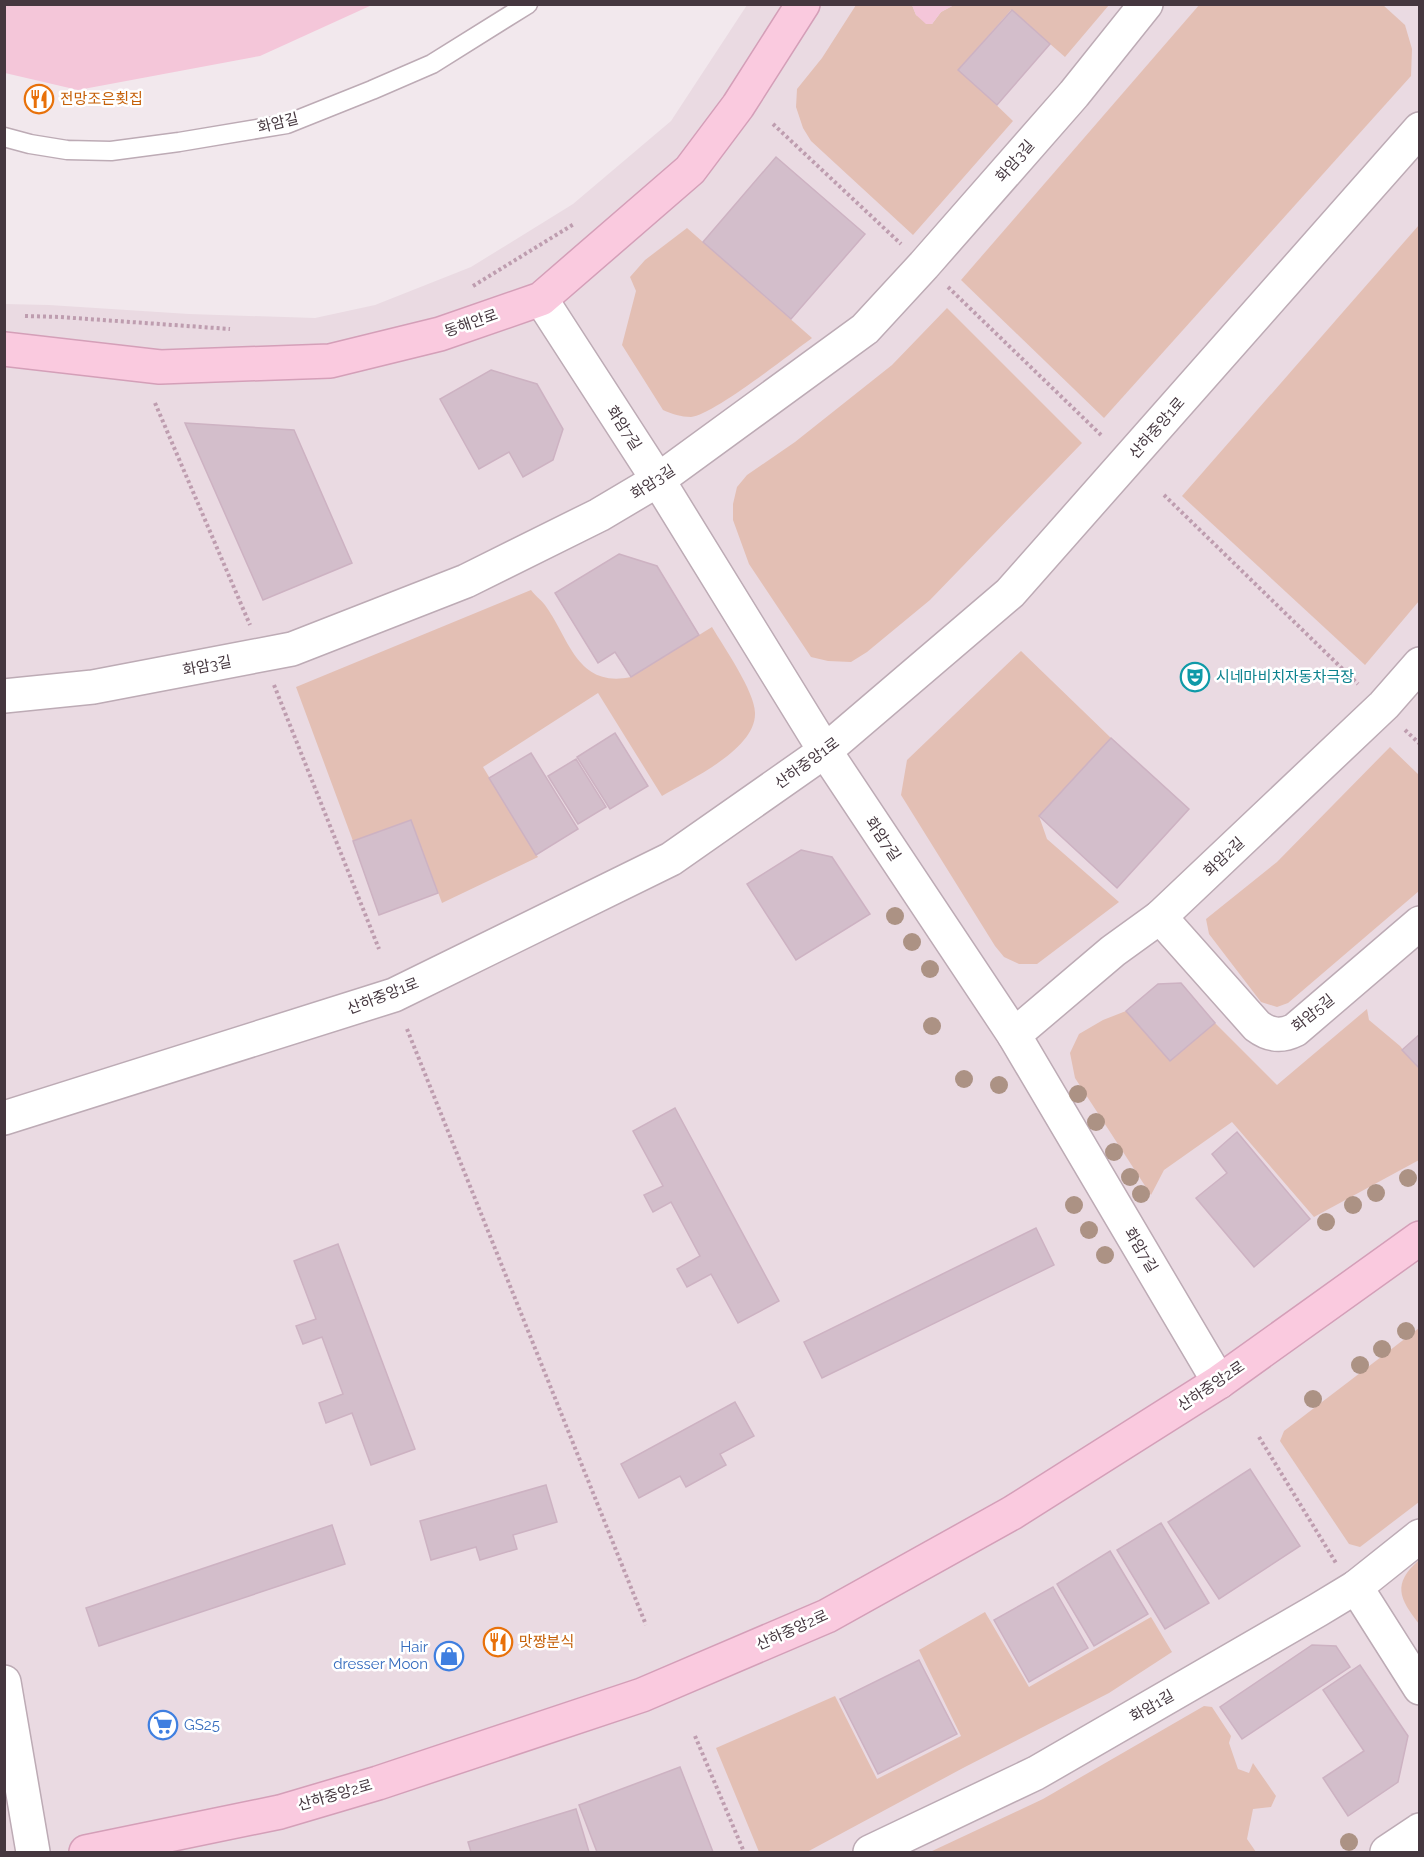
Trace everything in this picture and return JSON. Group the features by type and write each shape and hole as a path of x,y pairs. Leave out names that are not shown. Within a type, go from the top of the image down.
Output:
{"main road":[{"name":"동해안로","path":"4,349 160,367 330,361 441,334 541,299 690,170 738,106 803,4"},
{"name":"산하중앙2로","path":"86,1852 280,1812 378,1783 642,1695 827,1616 1012,1513 1219,1382 1419,1238"}],"street":[{"name":"화암3길","path":"4,696 93,687 292,649 466,581 599,515 657,480 865,328 924,265 1066,103 1146,4"},
{"name":"산하중앙1로","path":"4,1118 394,995 671,859 825,751 1010,593 1419,129"},
{"name":"화암7길","path":"541,299 657,480 825,751 1014,1035 1219,1382"},
{"name":"화암2길","path":"1014,1035 1113,951 1160,917 1384,705 1419,664"},
{"name":"화암5길","path":"1160,917 1257,1026 1275,1035 1285,1035 1295,1030 1419,923"},
{"name":"화암1길","path":"870,1852 1036,1773 1346,1575 1419,1536"},
{"path":"1346,1575 1419,1688"},
{"path":"4,1682 33,1852"},
{"path":"1387,1852 1419,1830"}],"lane":[{"name":"화암길","path":"4,136 30,144 67,150 111,151 287,124 432,64 528,4"}],"path":[{"path":"773,124 908,250"},
{"path":"468,289 578,222"},
{"path":"944,283 1101,435"},
{"path":"16,316 239,329"},
{"path":"155,404 254,634"},
{"path":"1164,495 1359,684"},
{"path":"273,682 379,949"},
{"path":"1398,723 1419,744"},
{"path":"407,1029 645,1625"},
{"path":"1259,1437 1346,1575"},
{"path":"695,1736 744,1852"}],"shaded area":[{"path":"1200,4 1383,5 1405,25 1412,49 1411,76 1104,418 961,280"},
{"path":"747,5 1419,5 1419,1852 5,1852 5,304 315,318 375,305 471,267 573,204 671,121"},
{"path":"856,5 912,5 916,15 932,24 941,12 954,5 1109,5 1065,57 1011,10 959,69 1013,121 913,235 811,141 803,128 796,107 797,89 822,58"},
{"path":"1419,225 1419,601 1365,665 1182,496"},
{"path":"687,228 812,338 733,396 691,417 663,410 622,345 636,291 630,277 645,260"},
{"path":"947,308 1082,443 930,600 867,652 851,662 828,661 811,657 749,564 733,520 733,504 737,487 747,475 795,442 892,365"},
{"path":"531,590 545,606 578,659 587,669 599,676 613,679 631,677 712,627 750,694 755,714 752,727 733,752 703,773 662,796 598,693 483,767 538,857 442,903 411,820 353,841 296,687"},
{"path":"1021,651 1111,738 1039,816 1047,839 1119,902 1037,964 1019,964 1004,957 995,946 901,795 907,760"},
{"path":"1390,747 1419,775 1419,891 1288,1003 1277,1007 1261,1002 1209,934 1206,919 1277,862"},
{"path":"1367,1009 1369,1020 1400,1046 1419,1069 1419,1160 1314,1217 1232,1122 1164,1170 1151,1195 1075,1078 1070,1053 1079,1034 1103,1020 1126,1011 1170,1061 1215,1023 1277,1085"},
{"path":"1419,1328 1419,1502 1360,1547 1349,1544 1280,1441 1284,1431"},
{"path":"1419,1560 1419,1624 1403,1599 1401,1591 1405,1576"},
{"path":"985,1612 1029,1687 1151,1617 1172,1652 1109,1693 807,1852 759,1852 716,1748 835,1696 877,1779 961,1736 919,1650"},
{"path":"1204,1706 1212,1707 1231,1736 1229,1743 1238,1769 1249,1773 1253,1763 1276,1796 1271,1807 1253,1809 1247,1839 1256,1852 930,1852 1043,1799"}],"sand":[{"path":"5,4 372,5 260,56 78,90 5,73"},
{"path":"912,5 954,5 941,12 932,24 926,24 916,15"}],"building":[{"path":"1012,10 1050,44 997,105 958,70"},
{"path":"776,157 865,234 791,319 703,242"},
{"path":"491,370 537,384 563,429 553,460 523,477 509,452 479,469 440,399"},
{"path":"185,423 294,430 352,563 263,600"},
{"path":"619,554 657,566 699,635 631,677 615,652 598,663 555,593"},
{"path":"615,733 648,786 610,809 577,757"},
{"path":"1111,738 1189,809 1117,888 1039,816"},
{"path":"531,753 578,829 536,855 489,778"},
{"path":"576,759 606,807 578,824 548,776"},
{"path":"411,820 438,893 379,915 353,841"},
{"path":"801,850 832,857 870,914 796,960 747,884"},
{"path":"1181,983 1215,1023 1170,1061 1126,1011 1158,984"},
{"path":"1420,1034 1420,1069 1402,1050"},
{"path":"675,1108 779,1301 738,1323 711,1274 687,1287 677,1269 700,1256 671,1202 653,1212 644,1195 663,1186 633,1131"},
{"path":"1237,1132 1310,1219 1254,1267 1196,1198 1227,1173 1212,1154"},
{"path":"1036,1228 1054,1265 822,1378 804,1342"},
{"path":"338,1244 415,1449 371,1465 352,1413 326,1423 319,1403 343,1394 322,1337 303,1344 296,1326 316,1319 294,1261"},
{"path":"735,1402 754,1436 720,1454 726,1465 686,1487 680,1476 639,1498 621,1464"},
{"path":"1250,1469 1300,1546 1219,1599 1168,1522"},
{"path":"546,1485 557,1522 513,1535 517,1549 480,1560 476,1547 431,1560 420,1521"},
{"path":"1161,1523 1209,1603 1165,1629 1117,1550"},
{"path":"332,1525 345,1564 99,1646 86,1608"},
{"path":"1110,1551 1148,1614 1094,1646 1057,1584"},
{"path":"1053,1587 1088,1648 1029,1682 994,1620"},
{"path":"1312,1645 1336,1646 1350,1667 1242,1739 1220,1707"},
{"path":"919,1660 957,1734 878,1774 840,1699"},
{"path":"1360,1665 1408,1736 1398,1782 1348,1816 1323,1778 1364,1751 1323,1690"},
{"path":"680,1767 713,1852 597,1852 579,1805"},
{"path":"576,1809 589,1852 471,1852 468,1842"}],"place":[{"name":"전망조은횟집","path":"39,99"},
{"name":"시네마비치자동차극장","path":"1195,677"},
{"name":"맛짱분식","path":"498,1642"},
{"name":"Hair dresser Moon","path":"449,1656"},
{"name":"GS25","path":"163,1725"}]}
